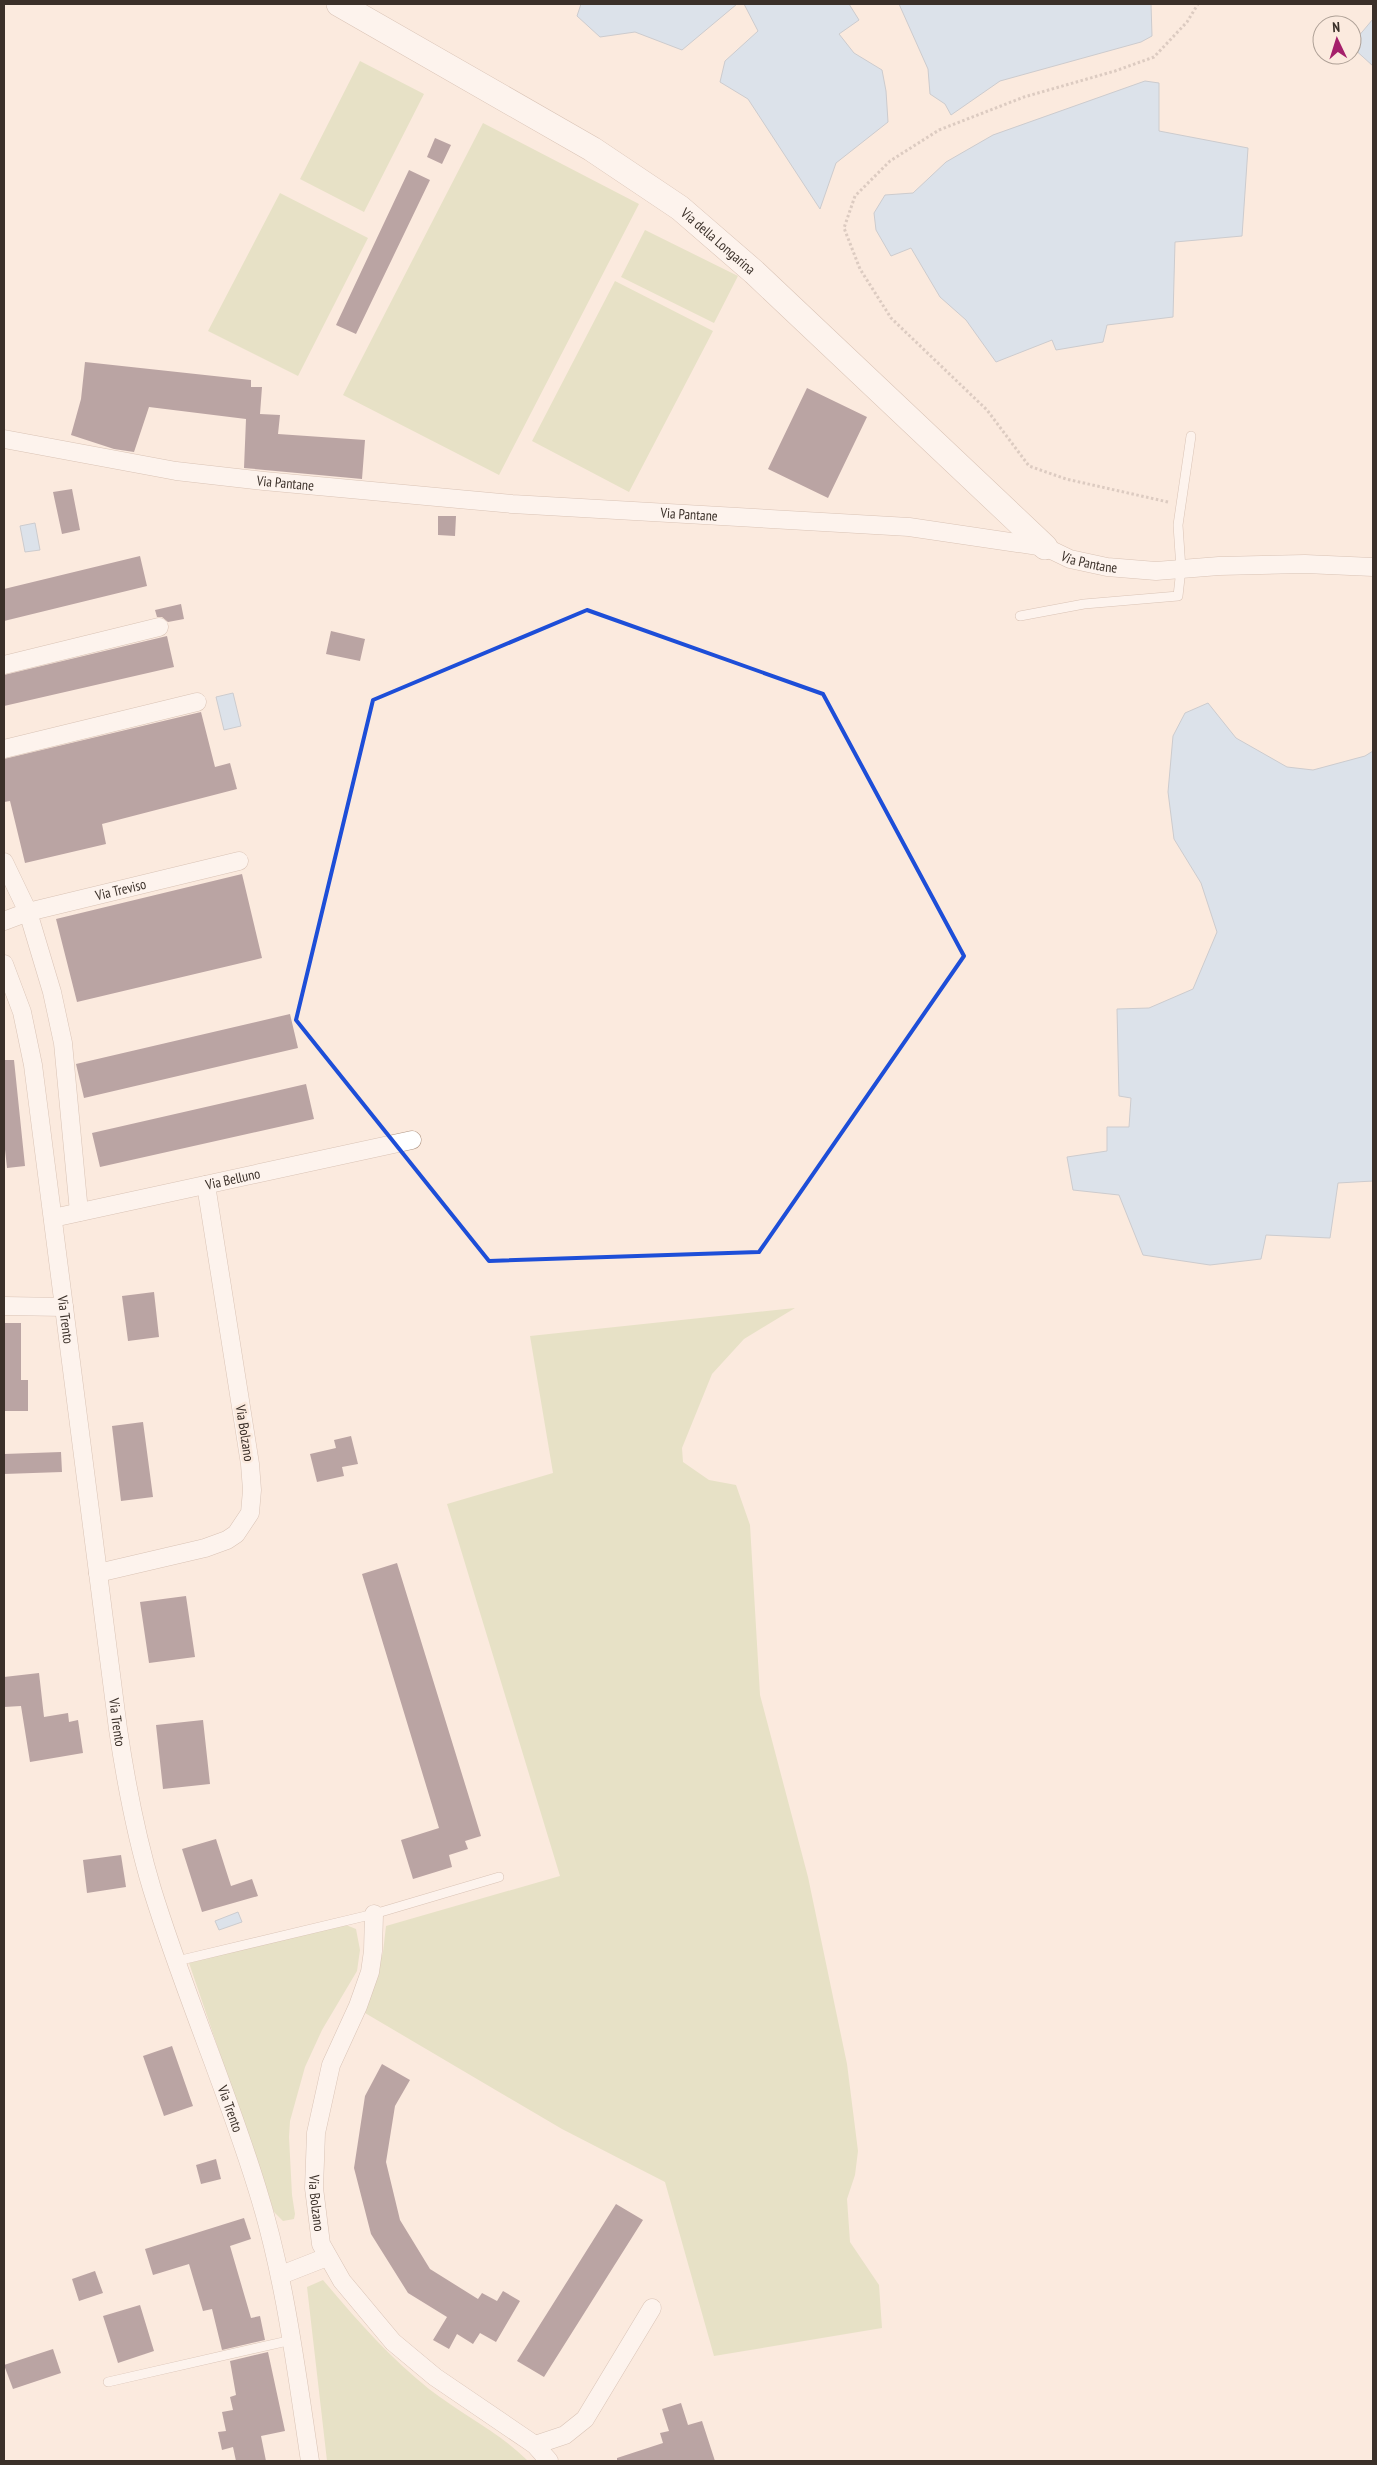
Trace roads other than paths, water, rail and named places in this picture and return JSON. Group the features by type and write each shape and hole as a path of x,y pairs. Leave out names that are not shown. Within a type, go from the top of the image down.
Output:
{"street":[{"name":"Via della Longarina","path":"339,4 592,149 680,208 754,272 1045,547"},
{"name":"Via Pantane","path":"4,439 129,463 222,477 512,504 909,527 1045,547 1070,559 1107,567 1156,571 1305,564 1373,567"},
{"path":"4,665 159,627"},
{"path":"4,749 197,702"},
{"name":"Via Treviso","path":"4,920 28,912 239,861"},
{"path":"4,862 28,912 52,992 62,1043 79,1212"},
{"name":"Via Trento","path":"4,964 22,1012 31,1051 118,1729 131,1807 152,1889 254,2179 281,2275 310,2461"},
{"name":"Via Belluno","path":"53,1218 412,1140"},
{"name":"Via Bolzano","path":"98,1573 218,1544 236,1534 250,1513 252,1490 250,1464 206,1185"},
{"path":"4,1306 64,1307"},
{"name":"Via Bolzano","path":"374,1914 373,1951 370,1972 358,2006 330,2064 316,2133 313,2172 319,2236 327,2257 365,2310 394,2342 435,2377 534,2446 549,2461"},
{"path":"281,2275 327,2257"},
{"path":"534,2446 565,2435 585,2419 652,2308"}],"lane":[{"path":"1020,616 1084,604 1178,596 1182,569 1178,525 1191,436"},
{"path":"177,1961 374,1914 499,1877"},
{"path":"108,2382 292,2340"}],"water":[{"path":"581,4 737,4 682,50 635,32 600,37 577,16"},
{"path":"744,4 849,4 859,20 839,34 854,53 882,70 886,91 888,122 836,163 820,209 748,99 720,82 725,61 758,31"},
{"path":"899,4 1151,4 1152,36 1141,42 1000,81 951,115 945,104 930,94 928,69"},
{"path":"1373,19 1373,66 1362,56 1362,32"},
{"path":"1145,81 1159,83 1159,131 1248,148 1242,236 1175,242 1173,317 1107,325 1103,342 1056,350 1052,340 996,362 966,320 940,297 911,248 891,256 876,230 874,213 885,195 913,193 946,162 993,135"},
{"path":"35,523 40,550 25,552 20,526"},
{"path":"233,693 241,726 224,730 216,697"},
{"path":"1208,703 1236,738 1287,767 1313,770 1365,756 1373,751 1373,1181 1338,1183 1330,1238 1266,1235 1261,1259 1210,1265 1143,1255 1119,1195 1073,1190 1067,1157 1107,1151 1107,1127 1129,1127 1131,1098 1119,1096 1117,1009 1149,1008 1193,989 1217,932 1201,883 1174,839 1168,792 1173,736 1185,713"},
{"path":"238,1912 242,1922 219,1930 215,1921"}]}
